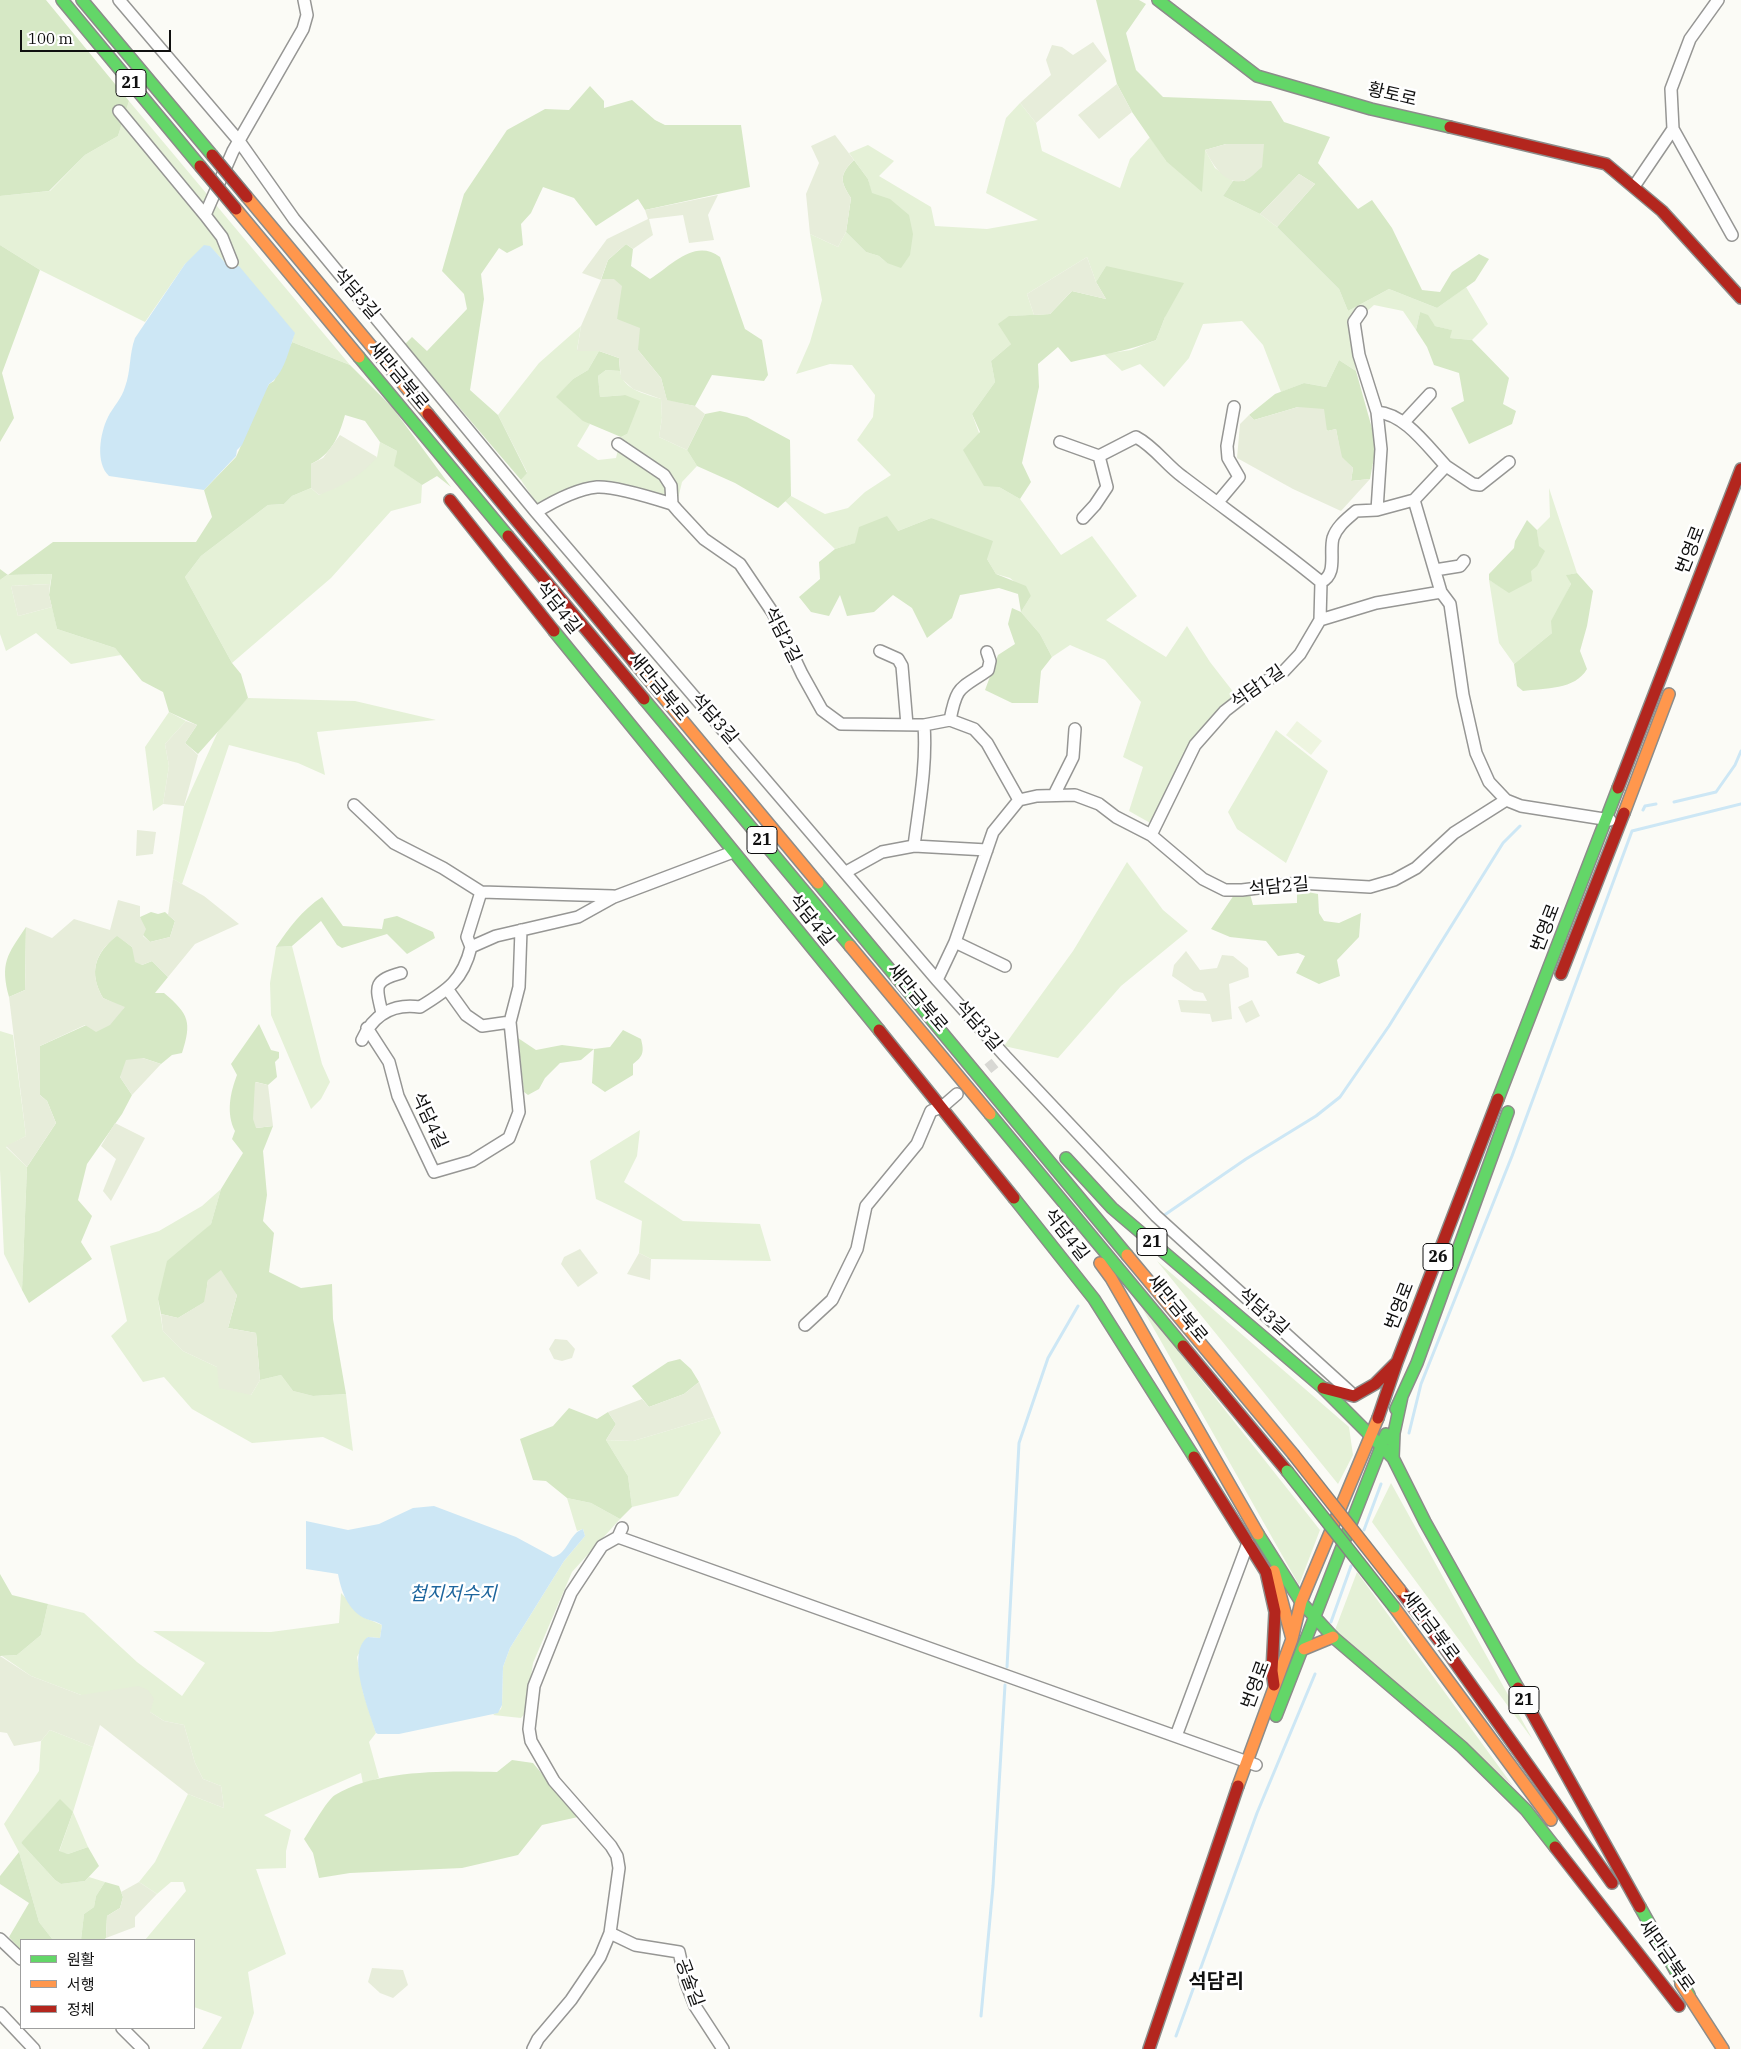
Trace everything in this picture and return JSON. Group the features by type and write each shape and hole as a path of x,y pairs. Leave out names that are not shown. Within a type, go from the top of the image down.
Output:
{"main road":[{"name":"새만금북로","path":"62,0 1287,1471 1394,1607 1561,1834 1681,2010 1526,1810 1462,1747 1333,1637"},
{"name":"새만금북로","path":"82,0 934,1020 1293,1454 1444,1647 1566,1816 1689,1995 1723,2049"},
{"name":"황토로","path":"1158,0 1257,76 1372,109 1606,164 1635,185 1671,217 1741,298"},
{"name":"번영로","path":"1157,2049 1274,1687 1292,1639 1301,1602 1371,1438 1397,1362 1741,469"},
{"name":"번영로","path":"1707,591 1741,498"},
{"name":"석담4길","path":"450,500 733,852 942,1107 1094,1299 1266,1572 1273,1595 1275,1612 1272,1671 1274,1687"},
{"name":"번영로","path":"1556,984 1621,822 1673,683"},
{"name":"21","path":"934,1020 1027,1116"},
{"name":"21","path":"977,1098 1111,1278 1269,1554 1301,1602 1333,1637"},
{"name":"번영로","path":"1149,2049 1251,1763 1304,1649 1314,1617 1380,1448 1417,1363 1512,1104"},
{"name":"21","path":"1060,1151 1112,1208 1324,1389 1354,1396"},
{"path":"1354,1396 1375,1384 1397,1362"},
{"path":"1324,1389 1380,1448 1392,1458"},
{"path":"1392,1458 1394,1433 1402,1396"},
{"name":"21","path":"1392,1458 1425,1522 1689,1995"},
{"path":"1269,1554 1292,1639"},
{"path":"1304,1649 1333,1637"}],"street":[{"name":"석담3길","path":"119,0 239,140 294,219 536,512 846,872 937,980 1000,1059 1156,1216 1354,1396"},
{"path":"206,215 239,140 303,30 307,15 304,0"},
{"path":"1718,0 1690,39 1671,89 1673,129 1732,235"},
{"path":"118,111 206,215 222,237 232,262"},
{"path":"1635,185 1673,129"},
{"path":"1361,312 1354,322 1359,355 1377,412 1381,449 1377,510"},
{"path":"1404,422 1430,394"},
{"path":"1218,502 1239,477 1228,458 1227,446 1234,406"},
{"path":"1377,412 1386,413 1404,422 1446,466 1474,484 1480,485 1509,462"},
{"path":"1060,442 1099,456 1136,437 1145,442 1181,476 1218,502 1321,582"},
{"path":"536,512 558,498 597,487 628,492 672,504 671,486 664,474 618,444"},
{"path":"1083,518 1095,505 1107,487 1099,456"},
{"path":"1321,582 1326,580 1332,568 1332,540 1338,527 1356,511 1377,510 1414,500 1446,466"},
{"path":"1414,500 1441,592 1450,604 1463,696 1476,752 1489,782 1506,800 1521,806 1621,822"},
{"name":"석담2길","path":"672,504 704,539 740,564 773,613 802,674 822,710 841,724 924,725 950,720"},
{"path":"1434,570 1460,566 1464,561"},
{"path":"1321,582 1320,620 1376,604 1441,592"},
{"name":"석담1길","path":"1151,835 1195,745 1225,711 1257,686 1284,671 1300,654 1320,620"},
{"path":"880,651 898,659 902,666 907,725"},
{"path":"937,980 955,942 993,832 1019,800 987,743 974,729 950,720 954,698 960,687 988,670 990,662 987,652"},
{"path":"914,846 924,769 924,725"},
{"path":"1054,795 1073,757 1075,729"},
{"name":"석담2길","path":"1019,800 1054,795 1075,795 1099,804 1116,817 1151,835 1203,879 1226,890 1242,890 1298,882 1370,887 1394,880 1416,868 1454,833 1506,800"},
{"path":"354,805 394,843 443,868 481,892 614,896"},
{"path":"846,872 882,852 914,846 987,850"},
{"path":"471,946 496,936 578,917 614,896 733,852"},
{"path":"362,1040 367,1028 382,1013 406,1005 420,1007 448,990 467,963 471,946 467,937 481,892"},
{"name":"석담4길","path":"367,1028 389,1062 398,1096 434,1172 472,1161 509,1138 519,1112 510,1022 519,987 520,930"},
{"path":"955,942 1005,966"},
{"path":"382,1013 377,991 380,982 385,978 401,973"},
{"path":"448,990 466,1015 482,1026 510,1022"},
{"path":"805,1325 832,1300 857,1249 866,1206 917,1144 931,1111 942,1107 957,1094"},
{"path":"532,2049 538,2039 571,2000 600,1957 610,1932 619,1868 618,1856 554,1781 531,1741 529,1729 534,1686 571,1593 602,1546 620,1532 1251,1763"},
{"path":"1176,1736 1248,1543"},
{"name":"공술길","path":"610,1932 635,1945 679,1952 686,1983 695,2006 723,2049"},
{"path":"0,1939 20,1958"},
{"path":"0,2013 34,2049"},
{"path":"123,2029 143,2049"}],"green space":[{"path":"0,0 46,0 129,101 118,136 85,155 49,191 0,196"},
{"path":"1096,0 1139,0 1146,4 1126,33 1136,70 1163,97 1271,101 1284,122 1330,137 1318,163 1358,209 1372,200 1392,228 1422,290 1440,292 1452,272 1479,254 1489,259 1475,281 1437,308 1389,289 1348,311 1339,289 1277,227 1315,184 1299,174 1260,214 1223,196 1233,181 1245,181 1226,144 1205,150 1202,192 1166,161 1132,112 1117,84"},
{"path":"1093,42 1107,61 1036,123 1020,103 1051,75 1046,60 1052,45 1062,47 1073,55"},
{"path":"1117,84 1132,112 1099,139 1078,115"},
{"path":"590,86 604,101 604,108 632,100 655,120 665,125 741,125 750,187 645,210 638,199 596,226 574,198 543,187 531,213 521,224 523,245 507,253 499,248 481,274 484,299 470,390 498,415 527,473 521,480 405,344 412,337 427,351 467,309 464,294 442,271 464,194 507,130 545,109 569,110"},
{"path":"129,101 350,365 292,342 294,333 210,247 185,264 145,322 40,270 0,245 0,196 50,191 85,155 118,136"},
{"path":"1020,103 1036,123 1042,151 1120,188 1130,159 1150,137 1166,161 1205,150 1215,168 1233,181 1223,196 1260,214 1277,227 1339,289 1348,311 1389,289 1437,308 1466,287 1488,324 1472,340 1450,338 1451,330 1435,326 1420,312 1416,330 1403,311 1374,305 1350,326 1356,371 1339,360 1326,387 1304,383 1281,392 1263,345 1242,321 1203,324 1189,358 1164,387 1140,364 1122,371 1104,354 1131,350 1156,340 1165,317 1106,266 1096,282 1087,257 1027,294 1034,315 1009,316 1011,344 991,361 995,382 972,414 999,487 1020,499 1061,555 1092,536 1137,596 1106,620 1166,657 1187,626 1210,662 1238,698 1195,739 1152,824 1129,811 1143,767 1123,757 1141,702 1105,660 1070,645 1052,657 1040,634 1021,612 1031,596 1010,578 996,574 987,559 931,518 898,531 835,549 785,501 791,496 825,514 848,508 865,492 891,475 857,440 873,417 875,395 852,365 830,364 796,374 810,342 822,300 810,234 838,247 846,232 866,252 879,256 887,263 868,179 849,153 868,145 894,161 879,176 931,207 935,226 987,229 1038,220 986,193 1006,118"},
{"path":"835,135 854,160 846,170 843,178 851,198 846,232 838,247 810,234 806,194 819,163 811,146"},
{"path":"1226,144 1264,144 1262,167 1243,181 1230,180 1215,167 1205,150"},
{"path":"854,160 868,179 872,193 890,199 909,215 913,234 910,255 901,268 887,263 879,256 866,252 846,232 851,198 843,178 846,170"},
{"path":"1299,174 1315,184 1277,227 1260,214"},
{"path":"718,195 708,215 714,240 689,243 683,215 649,219 653,235 633,249 626,244 608,260 601,279 614,279 622,286 617,319 640,328 638,350 661,378 667,400 695,406 705,414 687,450 659,437 662,418 661,399 633,389 621,378 619,358 599,351 577,351 581,326 601,280 582,273 607,239 648,219 645,210"},
{"path":"626,244 633,249 631,266 650,279 675,261 693,252 702,250 720,257 745,329 762,340 768,375 764,381 712,375 695,406 667,401 661,378 638,350 617,319 601,280 608,260"},
{"path":"0,245 40,270 2,373 14,418 0,442"},
{"path":"1087,257 1096,282 1106,299 1072,291 1050,314 1034,315 1027,294"},
{"path":"1106,266 1184,283 1165,317 1156,340 1125,350 1071,362 1058,347 1038,364 1039,387 1022,463 1031,482 1020,499 999,487 984,486 963,450 980,432 972,414 995,382 991,361 1011,344 998,324 1009,316 1050,314 1072,291 1106,299 1096,282"},
{"path":"1420,312 1428,315 1435,326 1452,330 1450,338 1472,340 1509,378 1503,404 1516,411 1512,424 1469,444 1451,408 1464,401 1459,373 1434,365 1427,347 1416,330"},
{"path":"581,326 577,350 599,351 588,370 573,379 557,397 590,424 577,446 598,460 616,458 621,437 627,434 625,395 600,397 598,376 606,370 620,371 630,387 661,399 662,418 659,437 687,450 697,466 682,482 677,503 656,493 632,486 595,483 566,491 537,504 521,480 527,472 498,415 539,363"},
{"path":"292,342 350,365 392,407 451,487 437,476 422,485 394,466 397,451 380,442 365,421 345,415 334,444 324,455 311,464 311,488 292,496 284,504 268,505 201,556 185,577 232,663 241,674 248,698 198,754 185,743 197,725 169,712 163,692 142,681 115,648 57,629 49,595 52,574 8,575 53,542 196,542 212,517 204,490 236,457 264,393 269,384 274,381"},
{"path":"599,351 619,358 620,371 606,370 598,376 600,397 625,395 640,401 627,434 621,437 583,421 556,397 573,379 588,370"},
{"path":"1339,360 1356,371 1373,432 1375,452 1370,479 1351,481 1353,468 1341,457 1336,429 1328,431 1298,407 1254,420 1249,415 1275,394 1304,383 1326,387"},
{"path":"1298,407 1324,409 1327,431 1336,429 1342,457 1353,468 1351,481 1370,479 1341,511 1293,489 1237,458 1240,424 1249,415 1254,420"},
{"path":"720,411 747,417 790,440 791,496 778,508 735,483 697,466 687,450 705,414"},
{"path":"340,435 377,457 365,470 351,480 319,495 311,488 311,464 323,458"},
{"path":"380,442 397,451 395,466 422,485 421,503 391,511 331,578 232,663 185,577 201,556 268,505 284,504 292,496 311,488 319,495 377,457"},
{"path":"1549,488 1577,573 1567,575 1571,584 1562,602 1552,633 1514,664 1499,643 1489,580 1509,592 1528,572 1537,550 1537,530 1550,517"},
{"path":"887,516 898,531 931,518 993,541 987,559 996,574 1026,586 1031,596 1021,612 1018,594 999,588 960,595 952,618 927,638 912,608 893,595 874,612 847,616 840,595 829,616 811,612 799,597 820,579 819,562 835,549 855,543 859,527"},
{"path":"1527,520 1537,530 1539,546 1545,551 1537,566 1531,571 1532,581 1509,593 1489,580 1489,574 1514,548 1515,541"},
{"path":"0,569 8,575 0,580"},
{"path":"1577,573 1593,591 1587,626 1580,651 1587,669 1575,681 1559,687 1523,691 1517,686 1514,664 1552,633 1551,621 1571,584 1566,575"},
{"path":"52,574 50,584 11,586 18,616 52,607 57,629 115,648 121,655 71,664 36,633 6,651 0,634 0,580 7,575"},
{"path":"50,584 49,595 52,607 18,616 11,586"},
{"path":"1012,608 1021,612 1040,634 1052,657 1041,671 1038,703 1012,703 985,690 998,655 1015,644 1008,624"},
{"path":"248,698 355,701 436,720 317,732 325,775 298,763 229,745 182,884 173,879 184,806 220,727"},
{"path":"169,712 186,721 165,744 169,766 163,804 153,811 145,747"},
{"path":"186,721 197,725 185,743 198,755 184,806 163,804 169,766 165,744"},
{"path":"1297,721 1322,741 1311,755 1286,735"},
{"path":"1276,730 1328,771 1286,863 1237,829 1228,812"},
{"path":"137,830 156,832 153,854 136,856"},
{"path":"1127,862 1163,910 1188,931 1121,986 1058,1058 1004,1046 1073,951"},
{"path":"173,879 204,896 239,924 195,944 168,977 152,961 142,965 135,962 132,947 117,936 103,949 96,964 95,972 99,989 103,998 125,1007 110,1025 96,1032 85,1025 40,1046 40,1095 47,1101 56,1123 27,1167 6,1146 26,1136 9,997 25,990 26,927 52,938 74,919 110,930 118,900 140,906 140,917 146,929 143,936 150,942 170,937 175,921 168,915"},
{"path":"1297,890 1318,894 1319,913 1324,921 1339,923 1361,913 1359,937 1337,960 1340,976 1319,984 1296,973 1305,956 1298,953 1278,956 1266,941 1230,937 1211,929 1234,895 1250,894 1253,905 1297,903"},
{"path":"322,897 343,926 382,929 384,919 397,916 433,932 435,938 407,954 387,934 342,948 337,945 321,921 292,946 276,947 302,914"},
{"path":"151,912 158,914 165,912 175,921 170,937 150,942 143,935 140,917"},
{"path":"26,927 25,990 9,997 5,967 10,952"},
{"path":"117,935 132,947 142,965 152,961 168,977 155,993 164,993 179,1007 186,1019 187,1034 182,1053 172,1055 161,1064 143,1058 120,1077 132,1095 122,1114 87,1164 78,1200 92,1216 81,1242 92,1259 29,1303 22,1290 27,1167 56,1123 47,1101 40,1095 40,1046 124,1008 103,998 98,989 95,972 96,964 103,949"},
{"path":"292,946 322,1064 330,1082 321,1099 311,1109 271,1015 270,983 276,947"},
{"path":"1186,951 1200,970 1217,968 1222,955 1233,956 1248,968 1249,977 1229,984 1232,1019 1212,1022 1210,1014 1181,1012 1178,1000 1207,1001 1203,993 1194,991 1172,976 1174,965"},
{"path":"1252,1000 1260,1016 1246,1023 1238,1007"},
{"path":"259,1024 271,1050 279,1052 279,1058 275,1062 277,1077 268,1085 256,1082 256,1128 273,1126 263,1151 267,1195 263,1221 274,1233 269,1272 301,1288 332,1284 333,1319 346,1394 313,1396 293,1391 281,1375 260,1380 256,1333 228,1328 237,1295 208,1280 205,1302 178,1318 161,1314 158,1299 167,1261 211,1224 221,1189 243,1153 232,1139 235,1131 232,1124 230,1103 237,1075 231,1064"},
{"path":"623,1030 641,1039 643,1050 641,1056 633,1064 633,1075 605,1092 592,1083 594,1049 610,1047"},
{"path":"0,1031 13,1035 26,1136 6,1147 27,1167 22,1290 4,1254 0,1170"},
{"path":"518,1038 536,1050 562,1045 594,1049 581,1060 560,1063 545,1078 539,1089 528,1095 524,1092"},
{"path":"143,1058 161,1064 132,1095 120,1077 126,1060"},
{"path":"255,1082 268,1085 273,1126 256,1128 253,1119"},
{"path":"115,1123 145,1138 111,1201 103,1191 116,1159 101,1146"},
{"path":"640,1130 637,1156 624,1182 683,1221 760,1224 771,1261 651,1259 639,1253 642,1221 596,1199 590,1161"},
{"path":"221,1189 211,1224 197,1237 158,1299 163,1331 183,1351 217,1367 251,1395 260,1380 281,1375 293,1391 313,1396 346,1394 353,1451 323,1437 252,1443 192,1409 164,1377 143,1382 111,1336 127,1321 110,1246 159,1231 202,1206"},
{"path":"580,1249 598,1273 578,1287 561,1264 564,1257"},
{"path":"639,1253 651,1259 650,1280 627,1274"},
{"path":"1157,1261 1349,1427 1353,1455 1338,1484"},
{"path":"221,1270 237,1295 228,1328 256,1333 260,1380 251,1395 219,1388 217,1367 183,1351 163,1331 161,1314 178,1318 204,1302 208,1280"},
{"path":"1137,1299 1320,1530 1299,1585"},
{"path":"555,1339 567,1340 575,1349 572,1358 562,1361 554,1359 549,1349"},
{"path":"680,1359 691,1369 699,1382 684,1394 649,1407 632,1386 668,1362"},
{"path":"699,1382 714,1417 633,1441 606,1440 616,1424 608,1412 642,1399 649,1407 684,1394"},
{"path":"569,1408 597,1419 608,1412 616,1424 606,1440 628,1476 632,1507 620,1519 591,1503 567,1498 546,1481 533,1480 520,1439 553,1426"},
{"path":"714,1417 721,1433 678,1496 632,1507 628,1476 606,1440 633,1441"},
{"path":"1391,1483 1533,1740 1372,1522"},
{"path":"567,1498 591,1503 620,1519 572,1572 533,1663 526,1712 521,1718 493,1715 501,1709 503,1667 510,1648 564,1561 585,1536 583,1529 577,1531"},
{"path":"1357,1572 1513,1786 1335,1630"},
{"path":"0,1574 12,1595 48,1604 41,1635 17,1655 0,1656"},
{"path":"341,1593 365,1618 382,1625 380,1638 368,1637 357,1657 363,1692 376,1733 369,1742 379,1778 363,1784 361,1773 264,1815 291,1830 286,1851 286,1868 256,1869 286,1954 248,1972 254,2013 241,2049 202,2049 222,2017 195,2007 195,1939 146,1939 186,1891 183,1882 171,1882 157,1894 139,1882 155,1862 188,1794 224,1808 221,1786 203,1779 195,1763 184,1725 164,1721 150,1712 81,1695 31,1676 2,1656 17,1655 41,1635 48,1604 84,1613 137,1662 182,1696 205,1663 153,1631 271,1632 339,1623"},
{"path":"0,1656 31,1676 81,1695 138,1686 148,1690 154,1699 150,1712 164,1721 184,1725 195,1763 203,1779 221,1786 224,1808 188,1794 100,1725 93,1747 50,1730 41,1741 14,1746 7,1733 0,1732"},
{"path":"50,1730 93,1747 73,1812 21,1843 55,1880 61,1884 85,1881 89,1877 105,1882 96,1896 94,1907 84,1914 81,1939 52,1939 39,1922 19,1852 4,1824 39,1771 41,1741"},
{"path":"512,1760 533,1763 578,1817 542,1825 518,1855 462,1868 350,1873 319,1878 313,1853 304,1839 323,1809 335,1795 372,1780 392,1776 436,1772 497,1772"},
{"path":"60,1799 73,1812 59,1851 68,1854 88,1847 99,1866 85,1881 61,1884 55,1880 21,1843"},
{"path":"73,1812 88,1847 68,1854 59,1852"},
{"path":"19,1852 39,1922 52,1939 20,1939 20,1950 9,1937 29,1903 0,1884 0,1876"},
{"path":"105,1882 119,1886 123,1897 120,1908 107,1916 106,1938 81,1939 84,1914 94,1907 96,1896"},
{"path":"139,1882 157,1894 135,1917 135,1927 106,1938 107,1916 120,1908 123,1897 121,1892"},
{"path":"372,1968 403,1970 408,1985 393,1998 380,1993 368,1982"}],"water":[{"path":"204,245 210,246 229,267 239,266 295,333 285,361 279,374 269,384 242,445 237,450 236,456 204,490 109,476 100,456 101,439 108,417 125,387 135,338 185,264"},
{"name":"첩지저수지","path":"434,1506 516,1537 553,1557 562,1552 578,1531 583,1529 585,1536 564,1561 510,1648 503,1667 502,1705 498,1713 399,1734 378,1734 376,1733 364,1697 359,1656 361,1645 368,1637 380,1638 382,1625 364,1618 353,1610 343,1593 338,1574 306,1569 306,1521 348,1530 379,1524 413,1508"}],"waterway":[{"path":"1674,802 1716,792 1735,765 1741,751"},
{"path":"1643,810 1645,806 1656,804"},
{"path":"1409,1433 1421,1384 1512,1156 1632,831 1741,804"},
{"path":"1163,1216 1246,1159 1316,1116 1340,1097 1389,1026 1503,843 1520,826"},
{"path":"1007,1667 1019,1443 1048,1358 1078,1306"},
{"path":"1364,1530 1381,1484"},
{"path":"1331,1622 1351,1566"},
{"path":"1176,2036 1257,1813 1315,1674"},
{"path":"981,2016 993,1886 1005,1685"}],"tunnel":[{"path":"975,1079 995,1063"}],"traffic: fast":[{"path":"62,0 200,166"},
{"path":"82,0 212,155"},
{"path":"1158,0 1257,76 1371,109 1450,127"},
{"path":"359,357 508,536"},
{"path":"554,631 879,1030"},
{"path":"644,699 850,946"},
{"path":"1498,1099 1618,788"},
{"path":"818,883 1127,1255"},
{"path":"1396,1409 1417,1363 1508,1112"},
{"path":"990,1114 1183,1346"},
{"path":"1066,1158 1112,1208 1323,1388"},
{"path":"1014,1198 1094,1299 1194,1457"},
{"path":"1324,1389 1393,1458"},
{"path":"1402,1396 1394,1433 1393,1458 1425,1522 1518,1688"},
{"path":"1276,1716 1386,1434"},
{"path":"1287,1471 1394,1607"},
{"path":"1258,1534 1301,1602 1333,1637 1462,1747 1526,1810 1555,1847"},
{"path":"1640,1907 1689,1995"}],"traffic: slow":[{"path":"247,197 428,414"},
{"path":"236,209 359,357"},
{"path":"634,662 818,883"},
{"path":"1624,813 1669,694"},
{"path":"850,946 990,1114"},
{"path":"1127,1255 1293,1454"},
{"path":"1100,1263 1111,1278 1258,1534"},
{"path":"1238,1786 1292,1639 1301,1602 1378,1418"},
{"path":"1293,1454 1400,1590"},
{"path":"1274,1571 1292,1639"},
{"path":"1394,1607 1551,1820"},
{"path":"1304,1649 1333,1637"},
{"path":"1681,1984 1723,2049"}],"traffic: jam":[{"path":"1450,127 1606,164 1662,211 1741,298"},
{"path":"212,155 247,197"},
{"path":"200,166 236,209"},
{"path":"428,414 634,662"},
{"path":"1618,788 1741,469"},
{"path":"450,500 554,631"},
{"path":"508,536 644,699"},
{"path":"1561,974 1624,813"},
{"path":"879,1030 1014,1198"},
{"path":"1378,1418 1397,1362 1498,1099"},
{"path":"1183,1346 1287,1471"},
{"path":"1323,1388 1354,1396 1375,1384 1397,1362"},
{"path":"1194,1457 1266,1572 1275,1612 1272,1671 1274,1685"},
{"path":"1400,1590 1444,1647 1612,1883"},
{"path":"1518,1688 1640,1907"},
{"path":"1149,2049 1238,1786"},
{"path":"1555,1847 1679,2006"}],"district":[{"name":"석담리","path":"1216,1982"}]}
